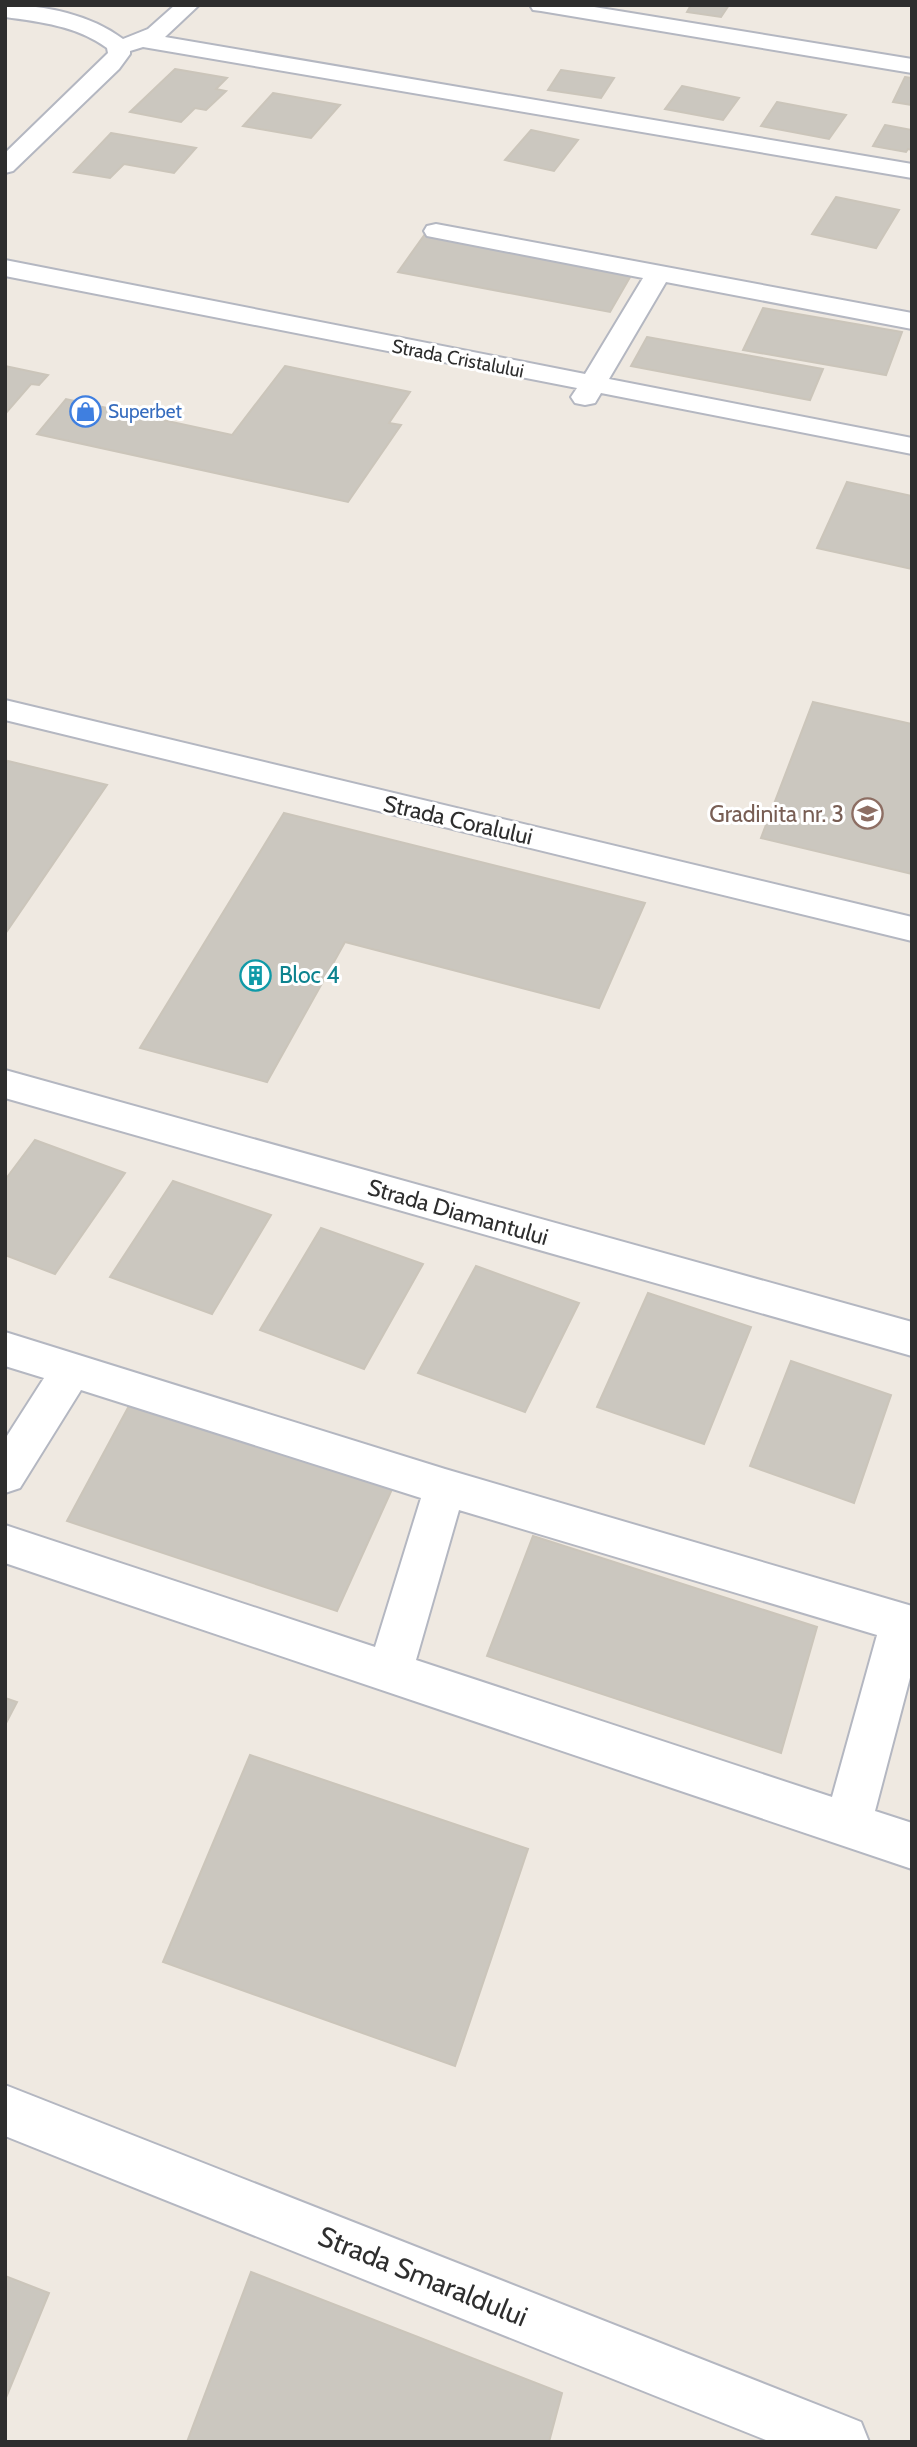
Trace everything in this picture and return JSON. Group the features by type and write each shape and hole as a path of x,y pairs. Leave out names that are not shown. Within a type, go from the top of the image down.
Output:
{"street":[{"path":"118,46 142,40 166,27 188,5"},
{"path":"541,5 912,66"},
{"path":"5,10 68,22 108,37 118,46 119,54 5,166"},
{"path":"142,40 912,171"},
{"path":"436,231 657,275 912,321"},
{"name":"Strada Cristalului","path":"5,268 912,461"},
{"path":"589,391 657,275"},
{"name":"Strada Cristalului","path":"5,284 589,391 912,446"},
{"name":"Strada Coralului","path":"5,710 912,929"},
{"name":"Strada Diamantului","path":"5,1084 912,1339"},
{"path":"5,1349 445,1487 907,1625 848,1825"},
{"path":"5,1475 72,1370"},
{"path":"390,1672 445,1487"},
{"path":"5,1544 912,1846"},
{"name":"Strada Smaraldului","path":"5,2110 841,2442"}],"building":[{"path":"691,5 729,5 721,17 687,12"},
{"path":"175,69 227,78 216,89 226,91 206,110 195,108 181,122 130,112"},
{"path":"561,70 614,78 601,98 548,90"},
{"path":"905,77 912,78 912,105 893,102"},
{"path":"682,86 739,98 723,120 665,109"},
{"path":"273,93 340,105 311,138 243,126"},
{"path":"777,102 846,115 829,139 761,126"},
{"path":"885,125 912,130 912,150 908,149 906,152 873,146"},
{"path":"531,130 578,140 554,171 505,160"},
{"path":"111,133 196,148 174,173 124,164 110,178 74,172"},
{"path":"836,197 899,210 876,248 812,234"},
{"path":"425,234 633,272 610,312 398,272"},
{"path":"763,308 902,332 886,375 743,350"},
{"path":"647,337 823,369 810,400 631,366"},
{"path":"5,366 48,375 39,385 31,384 5,414"},
{"path":"285,366 410,392 389,423 401,425 348,502 37,434 66,399 232,435"},
{"path":"847,482 912,496 912,569 817,548"},
{"path":"813,702 912,724 912,874 761,838"},
{"path":"8,761 107,785 5,934 5,765"},
{"name":"Bloc 4","path":"284,813 645,903 599,1008 345,942 267,1082 140,1048"},
{"path":"35,1140 125,1173 55,1274 5,1255 5,1180"},
{"path":"173,1181 271,1215 212,1314 110,1277"},
{"path":"321,1228 423,1264 364,1369 260,1330"},
{"path":"476,1266 579,1303 525,1412 418,1373"},
{"path":"648,1293 751,1327 704,1444 597,1407"},
{"path":"791,1361 891,1395 854,1503 750,1466"},
{"path":"130,1404 393,1487 337,1611 67,1521"},
{"path":"533,1536 817,1627 781,1753 487,1656"},
{"path":"5,1698 17,1702 5,1725"},
{"path":"250,1755 528,1849 455,2066 163,1962"},
{"path":"251,2272 562,2393 549,2442 187,2442"},
{"path":"5,2276 49,2293 5,2400"}],"place":[{"name":"Superbet","path":"85,411"},
{"name":"Gradinita nr. 3","path":"867,814"},
{"name":"Bloc 4","path":"256,975"}]}
